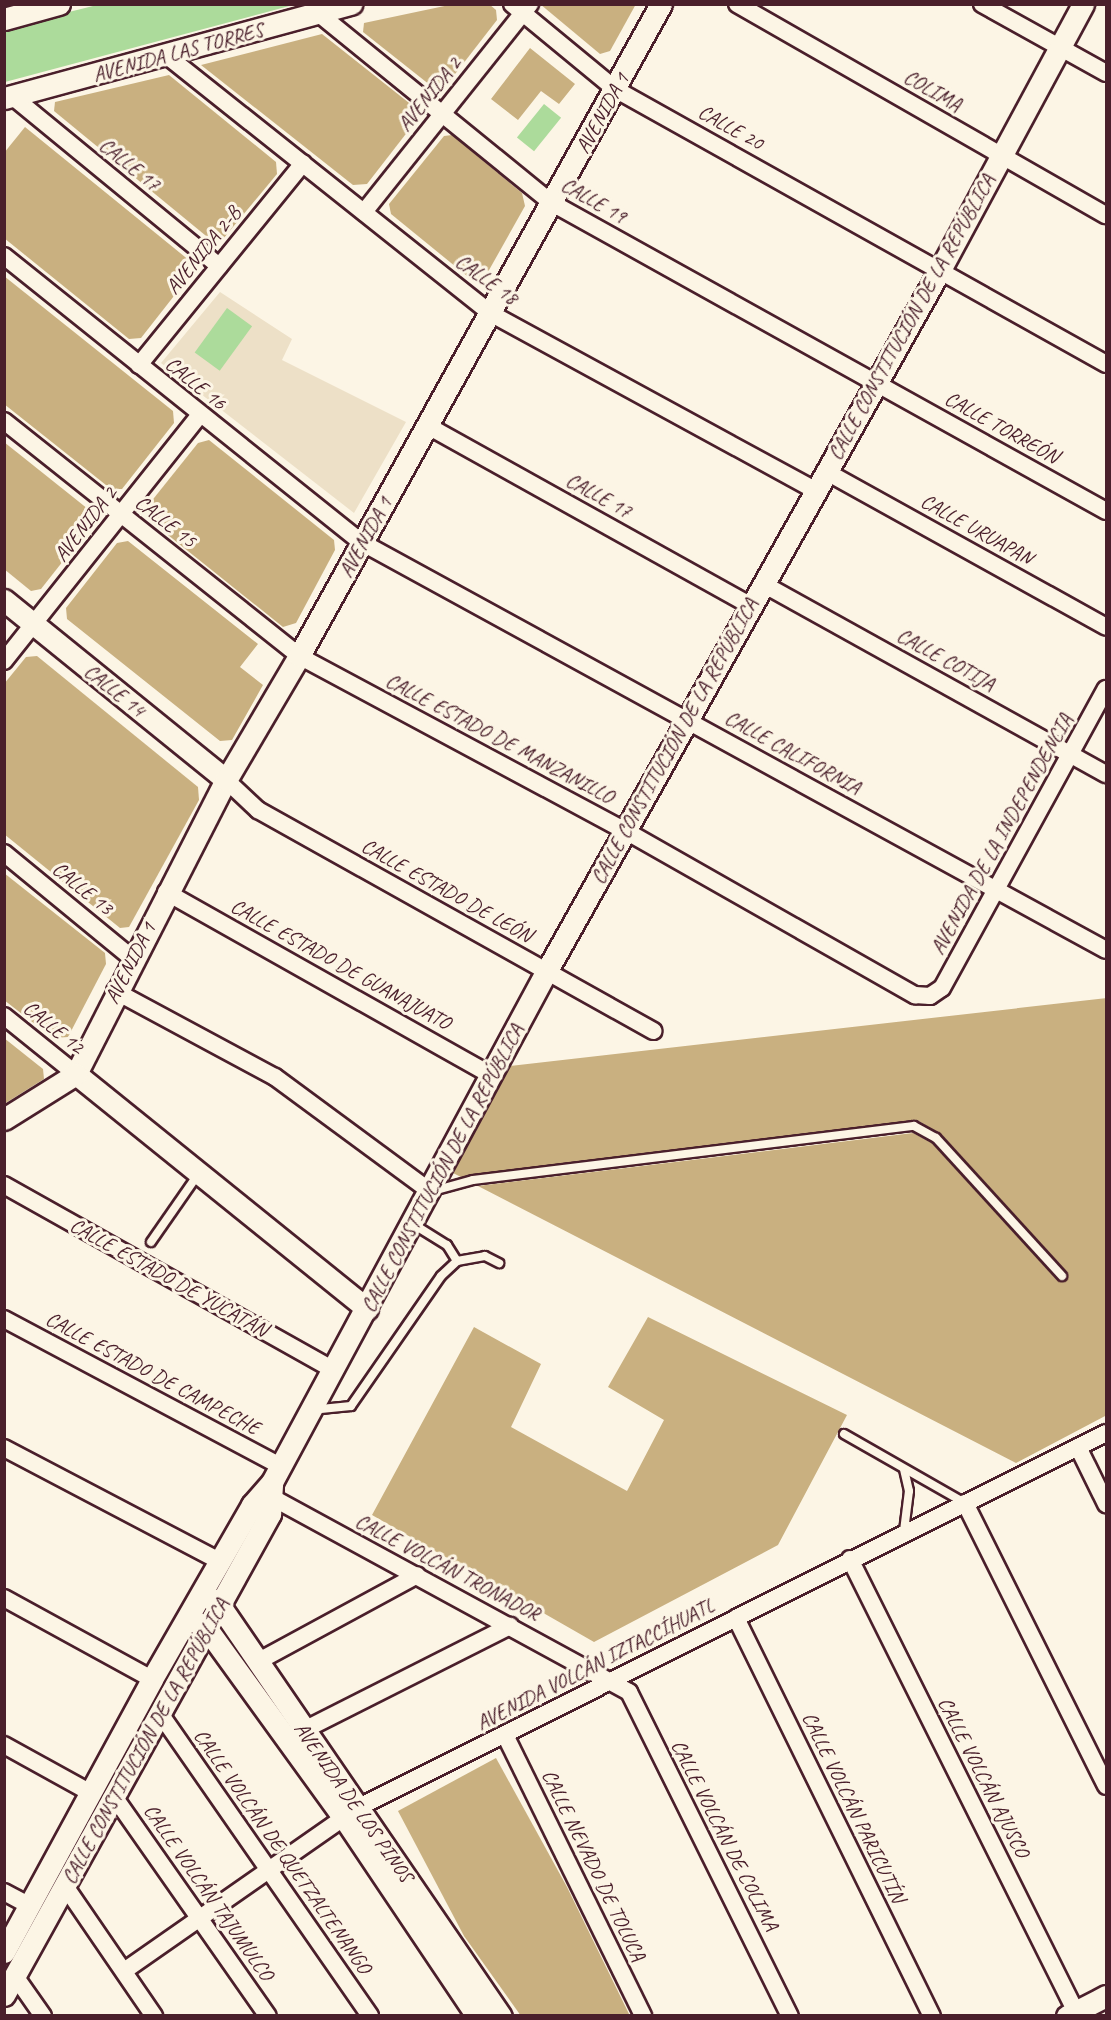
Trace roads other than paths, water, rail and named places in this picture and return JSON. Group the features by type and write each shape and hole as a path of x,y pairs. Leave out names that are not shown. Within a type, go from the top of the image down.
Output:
{"street":[{"path":"4,19 58,4"},
{"name":"AVENIDA LAS TORRES","path":"8,97 351,4"},
{"name":"AVENIDA 1","path":"76,1074 115,991 225,780 299,656 661,4"},
{"name":"COLIMA","path":"737,4 1107,215"},
{"path":"982,4 1107,73"},
{"name":"CALLE CONSTITUCIÓN DE LA REPÚBLICA","path":"4,1952 152,1678 219,1561 272,1485 493,1076 546,972 814,490 941,268 1083,4"},
{"name":"CALLE 20","path":"522,8 615,89 941,268 1107,364"},
{"name":"AVENIDA 2","path":"364,212 522,8"},
{"name":"CALLE 19","path":"318,14 552,203 876,383"},
{"name":"CALLE 18","path":"166,55 490,313 814,490"},
{"name":"CALLE 17","path":"8,97 219,266"},
{"name":"AVENIDA 2-B","path":"139,365 303,164"},
{"name":"CALLE 16","path":"4,256 361,542"},
{"name":"CALLE TORREÓN","path":"876,383 1107,511"},
{"name":"AVENIDA 2","path":"4,661 200,414"},
{"name":"CALLE 15","path":"4,421 299,656"},
{"name":"CALLE 17","path":"426,425 750,605"},
{"name":"CALLE URUAPAN","path":"825,471 1107,627"},
{"name":"CALLE CALIFORNIA","path":"361,542 1107,950"},
{"name":"CALLE COTIJA","path":"763,584 1107,774"},
{"name":"CALLE 14","path":"4,600 225,780"},
{"name":"CALLE ESTADO DE MANZANILLO","path":"299,656 624,830 915,995 930,996"},
{"name":"AVENIDA DE LA INDEPENDENCIA","path":"930,996 942,988 1107,689"},
{"name":"CALLE ESTADO DE LEÓN","path":"225,780 258,810 653,1031"},
{"name":"CALLE 13","path":"4,853 133,958"},
{"name":"CALLE ESTADO DE GUANAJUATO","path":"166,892 493,1076"},
{"path":"115,991 275,1077 431,1192"},
{"name":"CALLE 12","path":"4,1016 76,1074"},
{"path":"4,1119 76,1074 367,1309"},
{"name":"CALLE ESTADO DE YUCATÁN","path":"4,1185 333,1370"},
{"name":"CALLE ESTADO DE CAMPECHE","path":"4,1319 272,1485"},
{"name":"AVENIDA VOLCÁN IZTACCÍHUATL","path":"124,1971 199,1916 351,1813 904,1531 1107,1433"},
{"path":"1078,1447 1107,1504"},
{"path":"4,1448 219,1561"},
{"name":"CALLE CONSTITUCIÓN DE LA REPÚBLICA","path":"4,1995 270,1514 272,1485"},
{"name":"CALLE VOLCÁN TRONADOR","path":"272,1485 417,1575 613,1681"},
{"path":"965,1503 1107,1786"},
{"name":"CALLE VOLCÁN AJUSCO","path":"850,1559 1074,2014"},
{"path":"257,1662 417,1575"},
{"name":"AVENIDA DE LOS PINOS","path":"202,1593 220,1606 304,1730 351,1813 484,2012"},
{"path":"4,1598 152,1678"},
{"name":"AVENIDA DE LOS PINOS","path":"188,1617 207,1629 351,1813"},
{"name":"CALLE VOLCÁN PARICUTÍN","path":"736,1618 932,2016"},
{"path":"304,1730 510,1626"},
{"name":"CALLE VOLCÁN DE COLIMA","path":"613,1681 629,1692 790,2016"},
{"name":"CALLE VOLCÁN DE QUETZALTENANGO","path":"159,1712 370,2016"},
{"name":"CALLE NEVADO DE TOLUCA","path":"505,1735 643,2016"},
{"path":"4,1745 90,1792"},
{"name":"CALLE VOLCÁN TAJUMULCO","path":"113,1795 267,2016"},
{"path":"65,1886 154,2016"},
{"path":"4,1892 30,1906"},
{"path":"15,1976 43,2016"},
{"path":"1074,2014 1107,1996"}],"lane":[{"path":"431,1192 473,1180 914,1126 936,1138 1062,1276"},
{"path":"151,1242 199,1173"},
{"path":"413,1224 447,1245 457,1261"},
{"path":"311,1410 351,1406 441,1276 457,1261 485,1256 499,1263"},
{"path":"844,1434 965,1503"},
{"path":"904,1470 909,1501 904,1531"}]}
